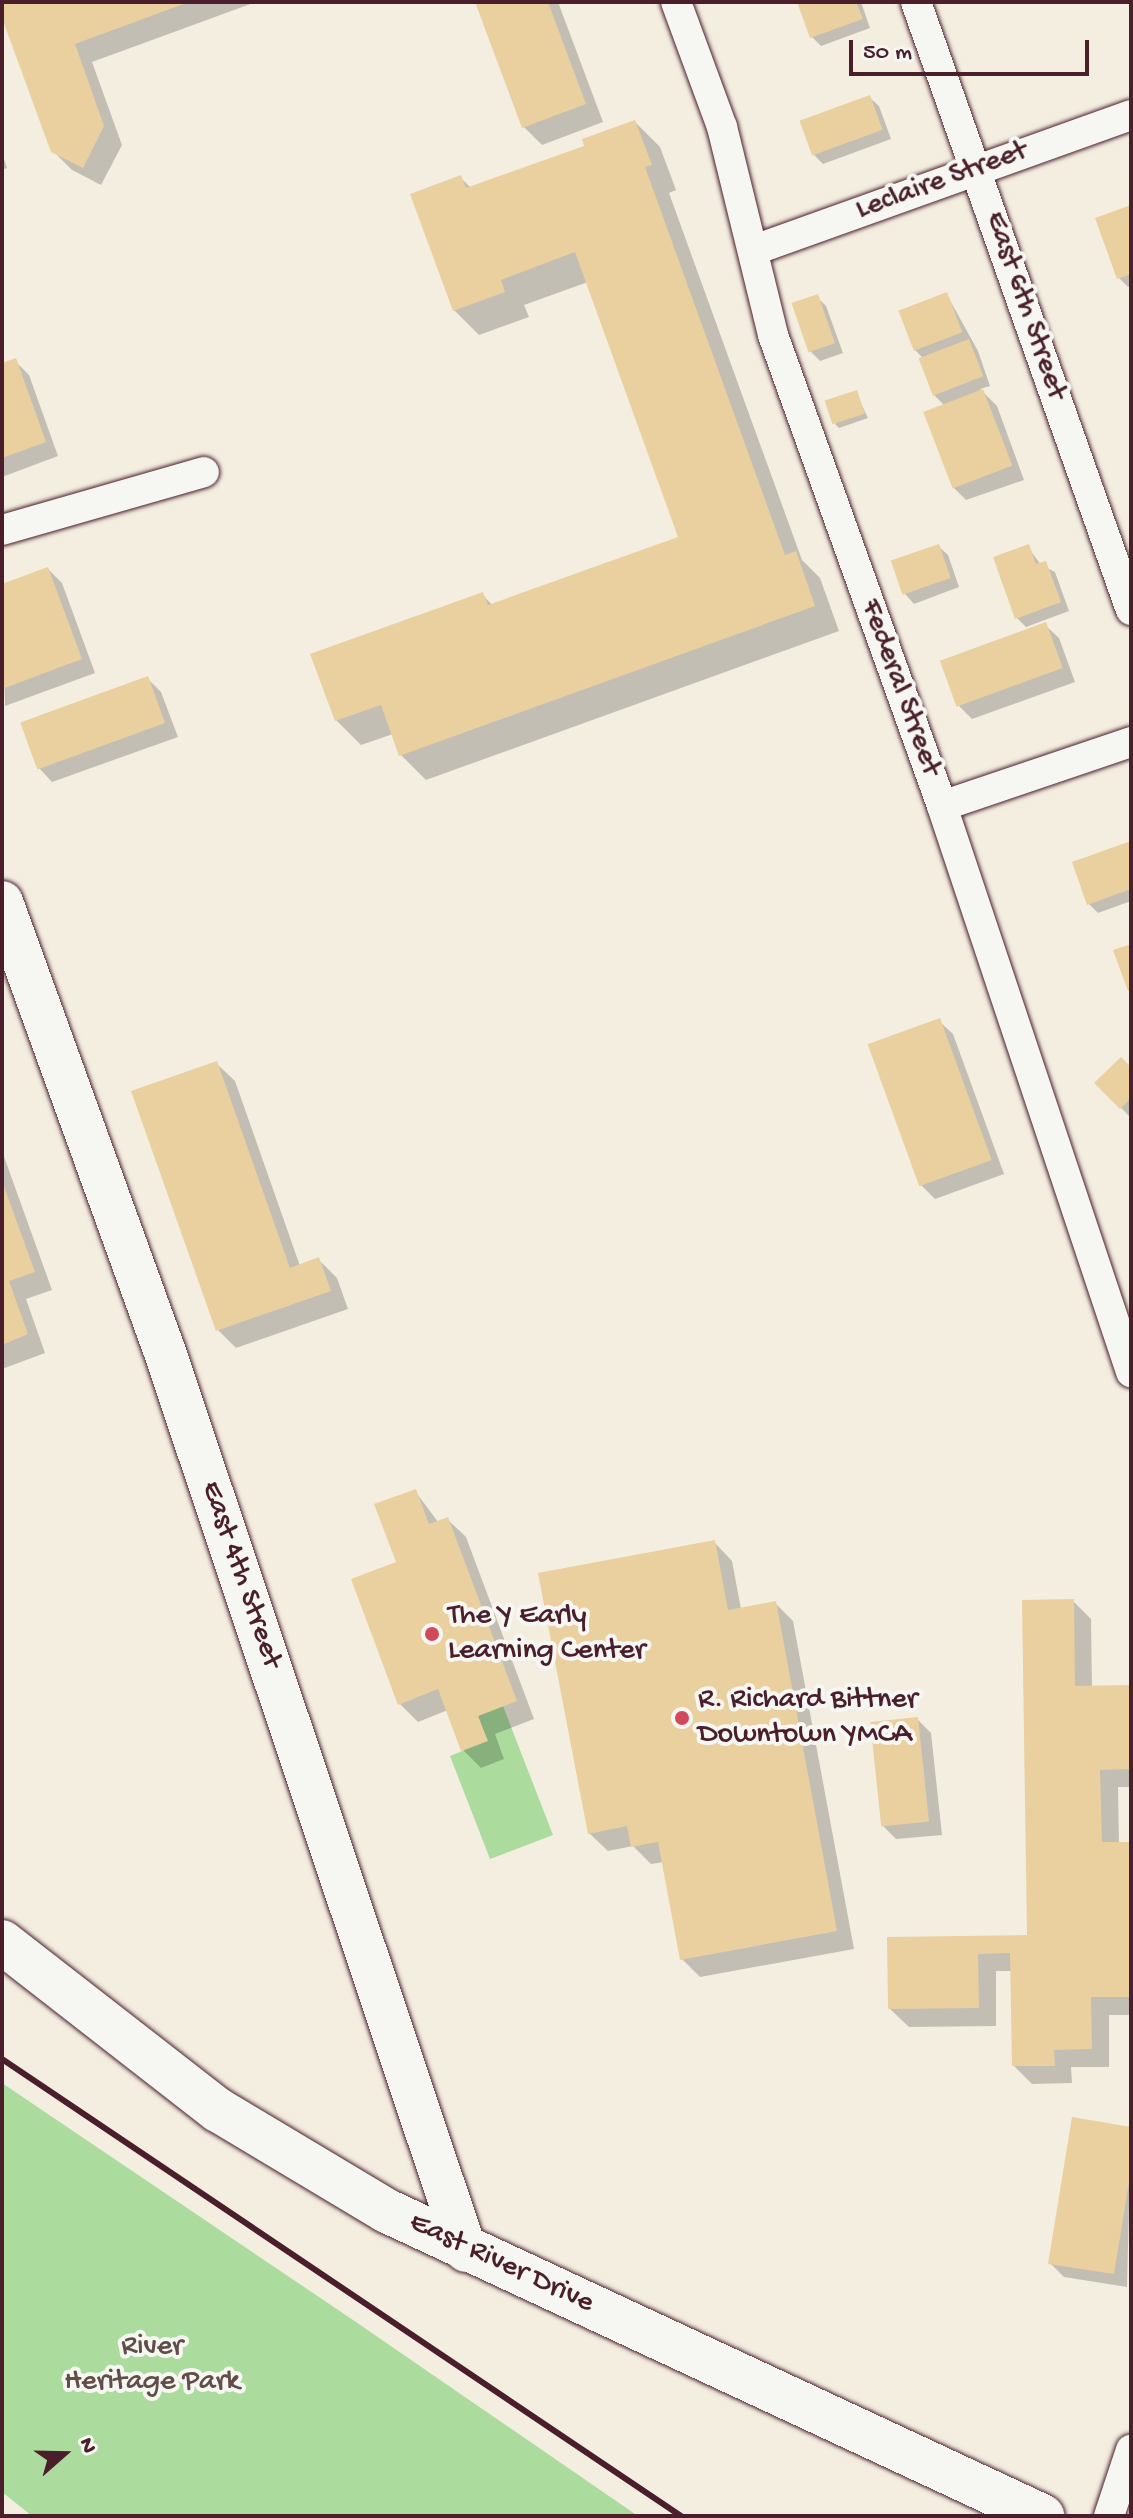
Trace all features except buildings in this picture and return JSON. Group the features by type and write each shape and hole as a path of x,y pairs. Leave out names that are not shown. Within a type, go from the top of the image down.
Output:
{"main road":[{"name":"East 4th Street","path":"2,902 165,1352 466,2251"},
{"name":"East River Drive","path":"2,1942 218,2110 300,2163 466,2251 683,2346 1042,2516"}],"street":[{"name":"Federal Street","path":"676,2 722,127 773,335 942,806 1131,1372"},
{"name":"East 6th Street","path":"916,2 1131,610"},
{"name":"Leclaire Street","path":"754,250 1131,115"},
{"path":"2,530 204,472"},
{"path":"942,806 1131,742"},
{"path":"1109,2516 1131,2450"}],"green space":[{"path":"503,1706 553,1835 490,1859 450,1756 487,1741 478,1716"},
{"name":"River Heritage Park","path":"2,2083 638,2516 32,2516 2,2492"}],"railway":[{"path":"2,2059 681,2516"}],"place":[{"name":"The Y Early Learning Center","path":"432,1634"},
{"name":"R. Richard Bittner Downtown YMCA","path":"682,1718"}]}
